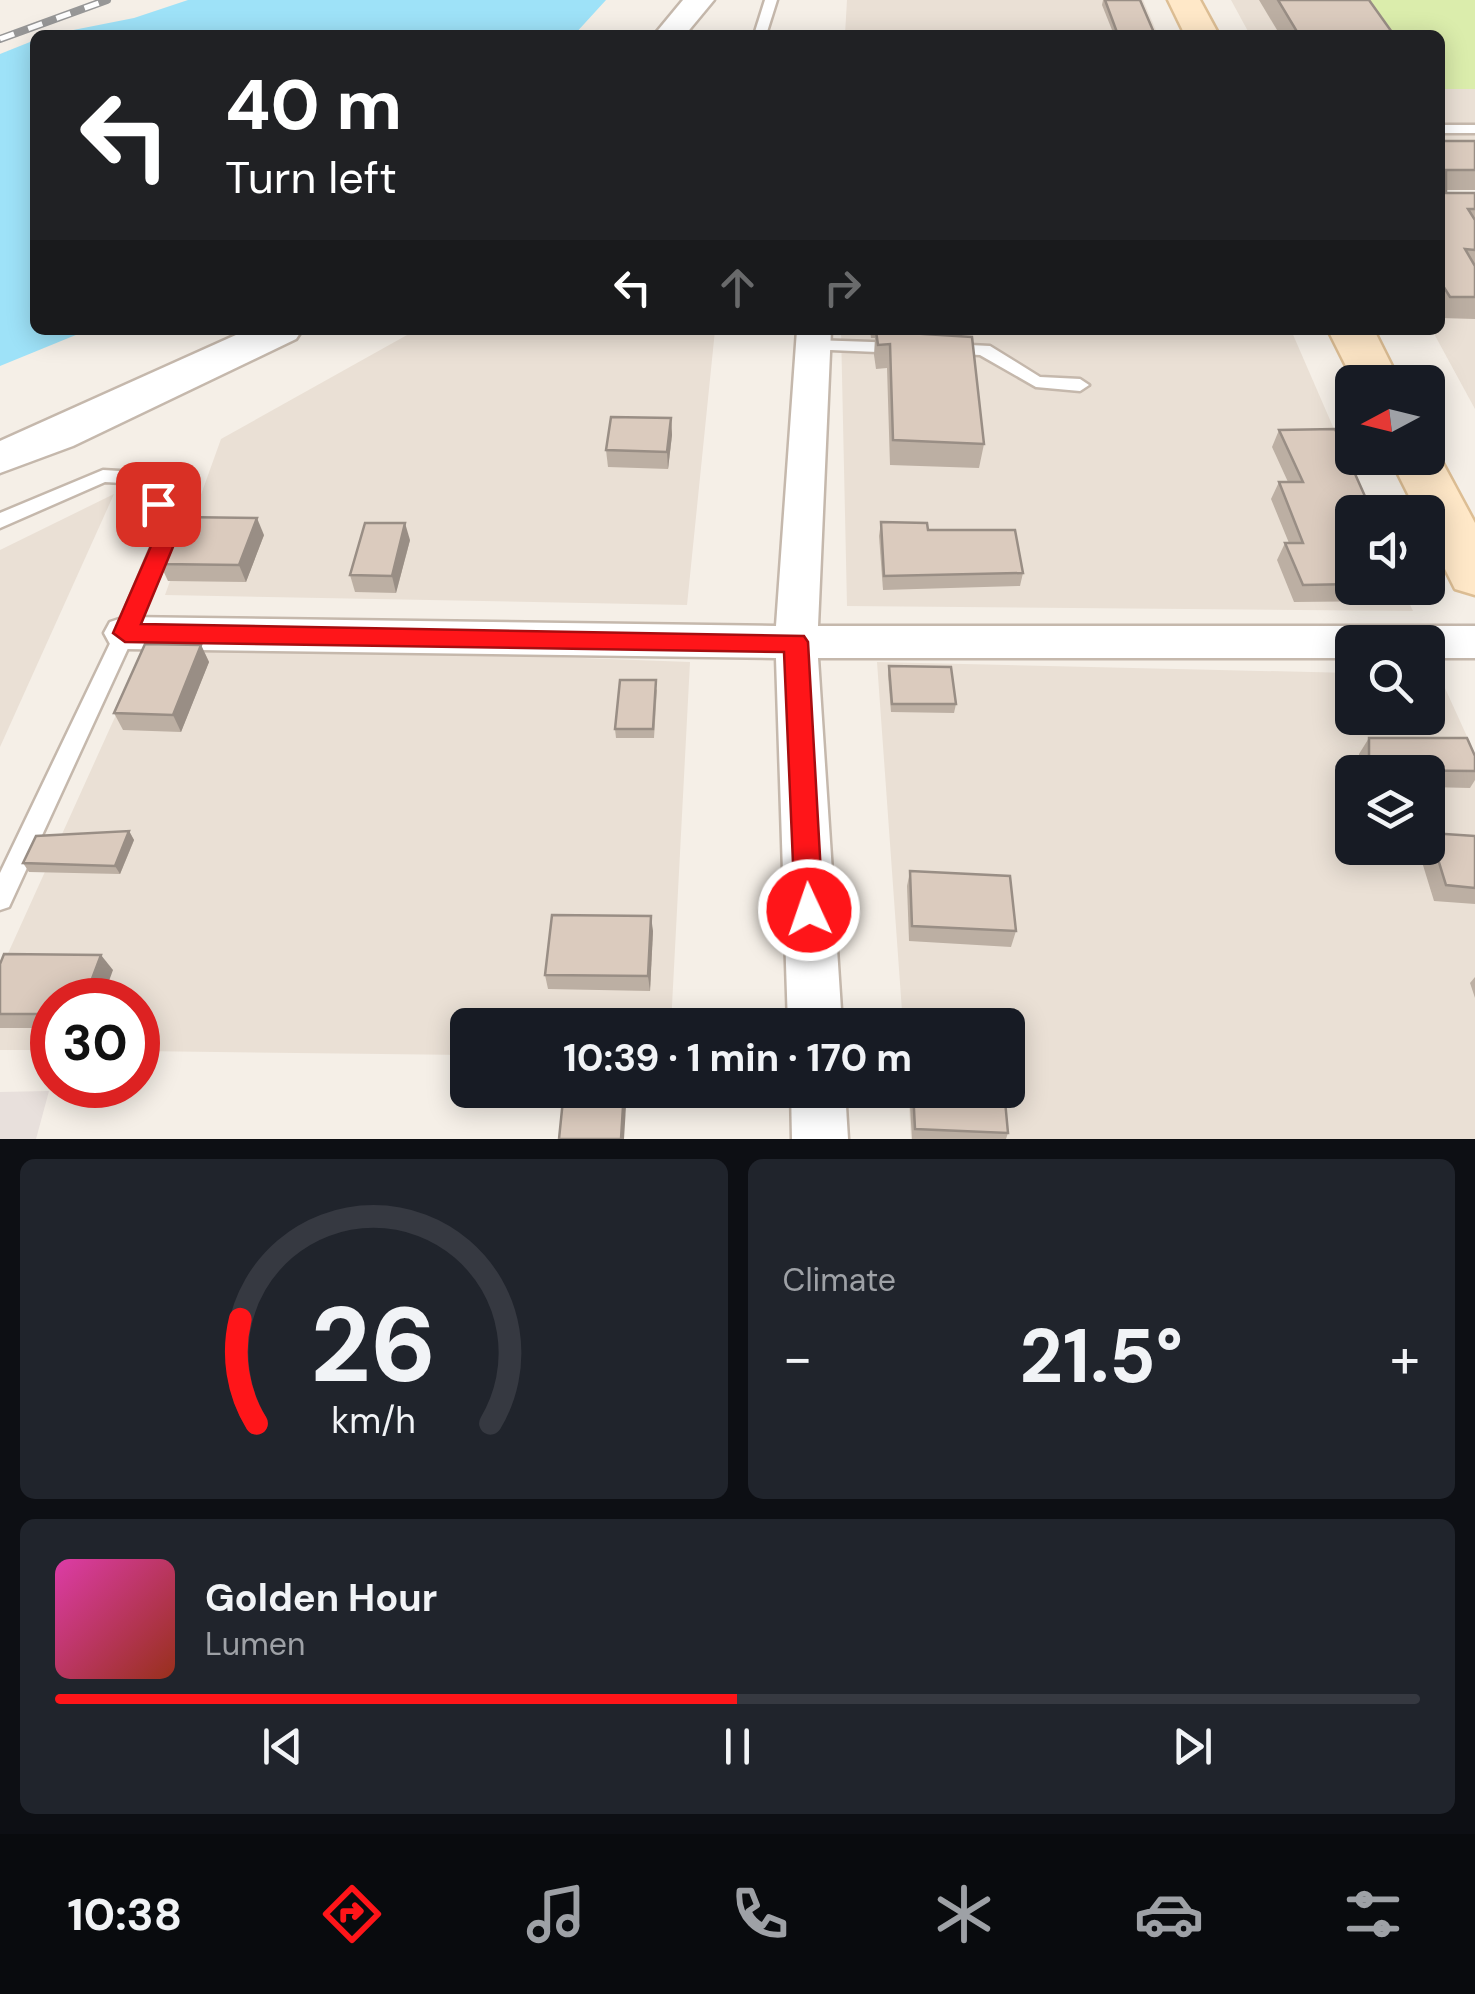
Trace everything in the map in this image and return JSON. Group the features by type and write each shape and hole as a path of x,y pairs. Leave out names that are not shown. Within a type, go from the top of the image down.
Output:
{"main road":[{"path":"1184,0 1199,30"},
{"path":"1353,335 1368,365"},
{"path":"1424,475 1475,575"}],"street":[{"path":"673,30 699,0"},
{"path":"0,458 270,335"},
{"path":"813,338 796,642 814,1008"},
{"path":"125,633 796,642 1475,642"},
{"path":"819,1108 820,1139"}],"lane":[{"path":"762,30 772,0"},
{"path":"1445,129 1475,129"},
{"path":"813,338 984,350 1036,382 1080,385"},
{"path":"0,521 102,476 146,478 169,530 0,899"}],"shaded area":[{"path":"847,0 1143,0 1156,30 845,30"},
{"path":"1231,0 1475,0 1475,189 1445,189 1445,30 1247,30"},
{"path":"1445,213 1475,214 1475,409 1435,335 1445,335"},
{"path":"407,335 714,335 687,605 165,595 221,439"},
{"path":"841,335 1293,335 1335,431 1335,475 1354,475 1363,495 1335,495 1335,605 1410,605 1413,611 847,606"},
{"path":"114,494 0,747 0,550"},
{"path":"149,642 690,662 672,1008 450,1008 450,1055 160,1051 160,978 30,978 30,1050 0,1050 0,971"},
{"path":"877,662 1335,673 1335,735 1445,735 1445,688 1475,754 1475,1139 911,1139 909,1108 1025,1108 1025,1008 902,1008"},
{"path":"30,1091 30,1108 44,1108 36,1139 0,1139 0,1092"}],"green space":[{"path":"1359,0 1475,0 1475,89 1445,89 1445,30 1382,30"}],"water":[{"path":"188,0 606,0 579,30 73,30 134,18"},
{"path":"30,42 30,335 76,335 0,366 0,54"}],"building":[{"path":"1105,0 1140,0 1153,30 1116,30"},
{"path":"1278,0 1369,0 1390,30 1296,30"},
{"path":"1445,141 1475,141 1475,170 1446,170 1446,193 1475,193 1475,209 1468,209 1475,220 1475,250 1465,249 1475,266 1475,297 1450,297 1445,289"},
{"path":"877,335 972,337 984,444 893,440 890,344 878,345"},
{"path":"611,417 671,418 667,452 606,450"},
{"path":"1335,429 1335,475 1356,475 1364,495 1335,495 1335,584 1303,585 1285,543 1303,543 1279,482 1303,482 1279,430"},
{"path":"181,517 257,518 239,565 160,564"},
{"path":"881,522 927,523 928,530 1015,530 1023,573 884,576"},
{"path":"365,523 405,523 392,576 350,575"},
{"path":"145,644 201,645 173,715 114,713"},
{"path":"889,666 951,667 956,704 892,704"},
{"path":"620,680 656,680 653,729 615,729"},
{"path":"1369,738 1467,738 1475,756 1475,771 1445,771 1445,755 1369,755"},
{"path":"129,831 115,866 23,863 36,836"},
{"path":"1445,834 1475,836 1475,888 1446,885 1440,865 1445,865"},
{"path":"910,871 1010,876 1016,931 912,926"},
{"path":"552,915 651,916 648,976 545,975"},
{"path":"4,954 101,955 92,978 30,978 30,1014 0,1014 0,964"},
{"path":"562,1108 623,1108 621,1139 559,1139"},
{"path":"914,1108 1006,1108 1008,1133 915,1129"}],"railway":[{"path":"0,39 107,0"}],"route":[{"path":"158,504 169,530 125,633 796,642 809,910"}]}
